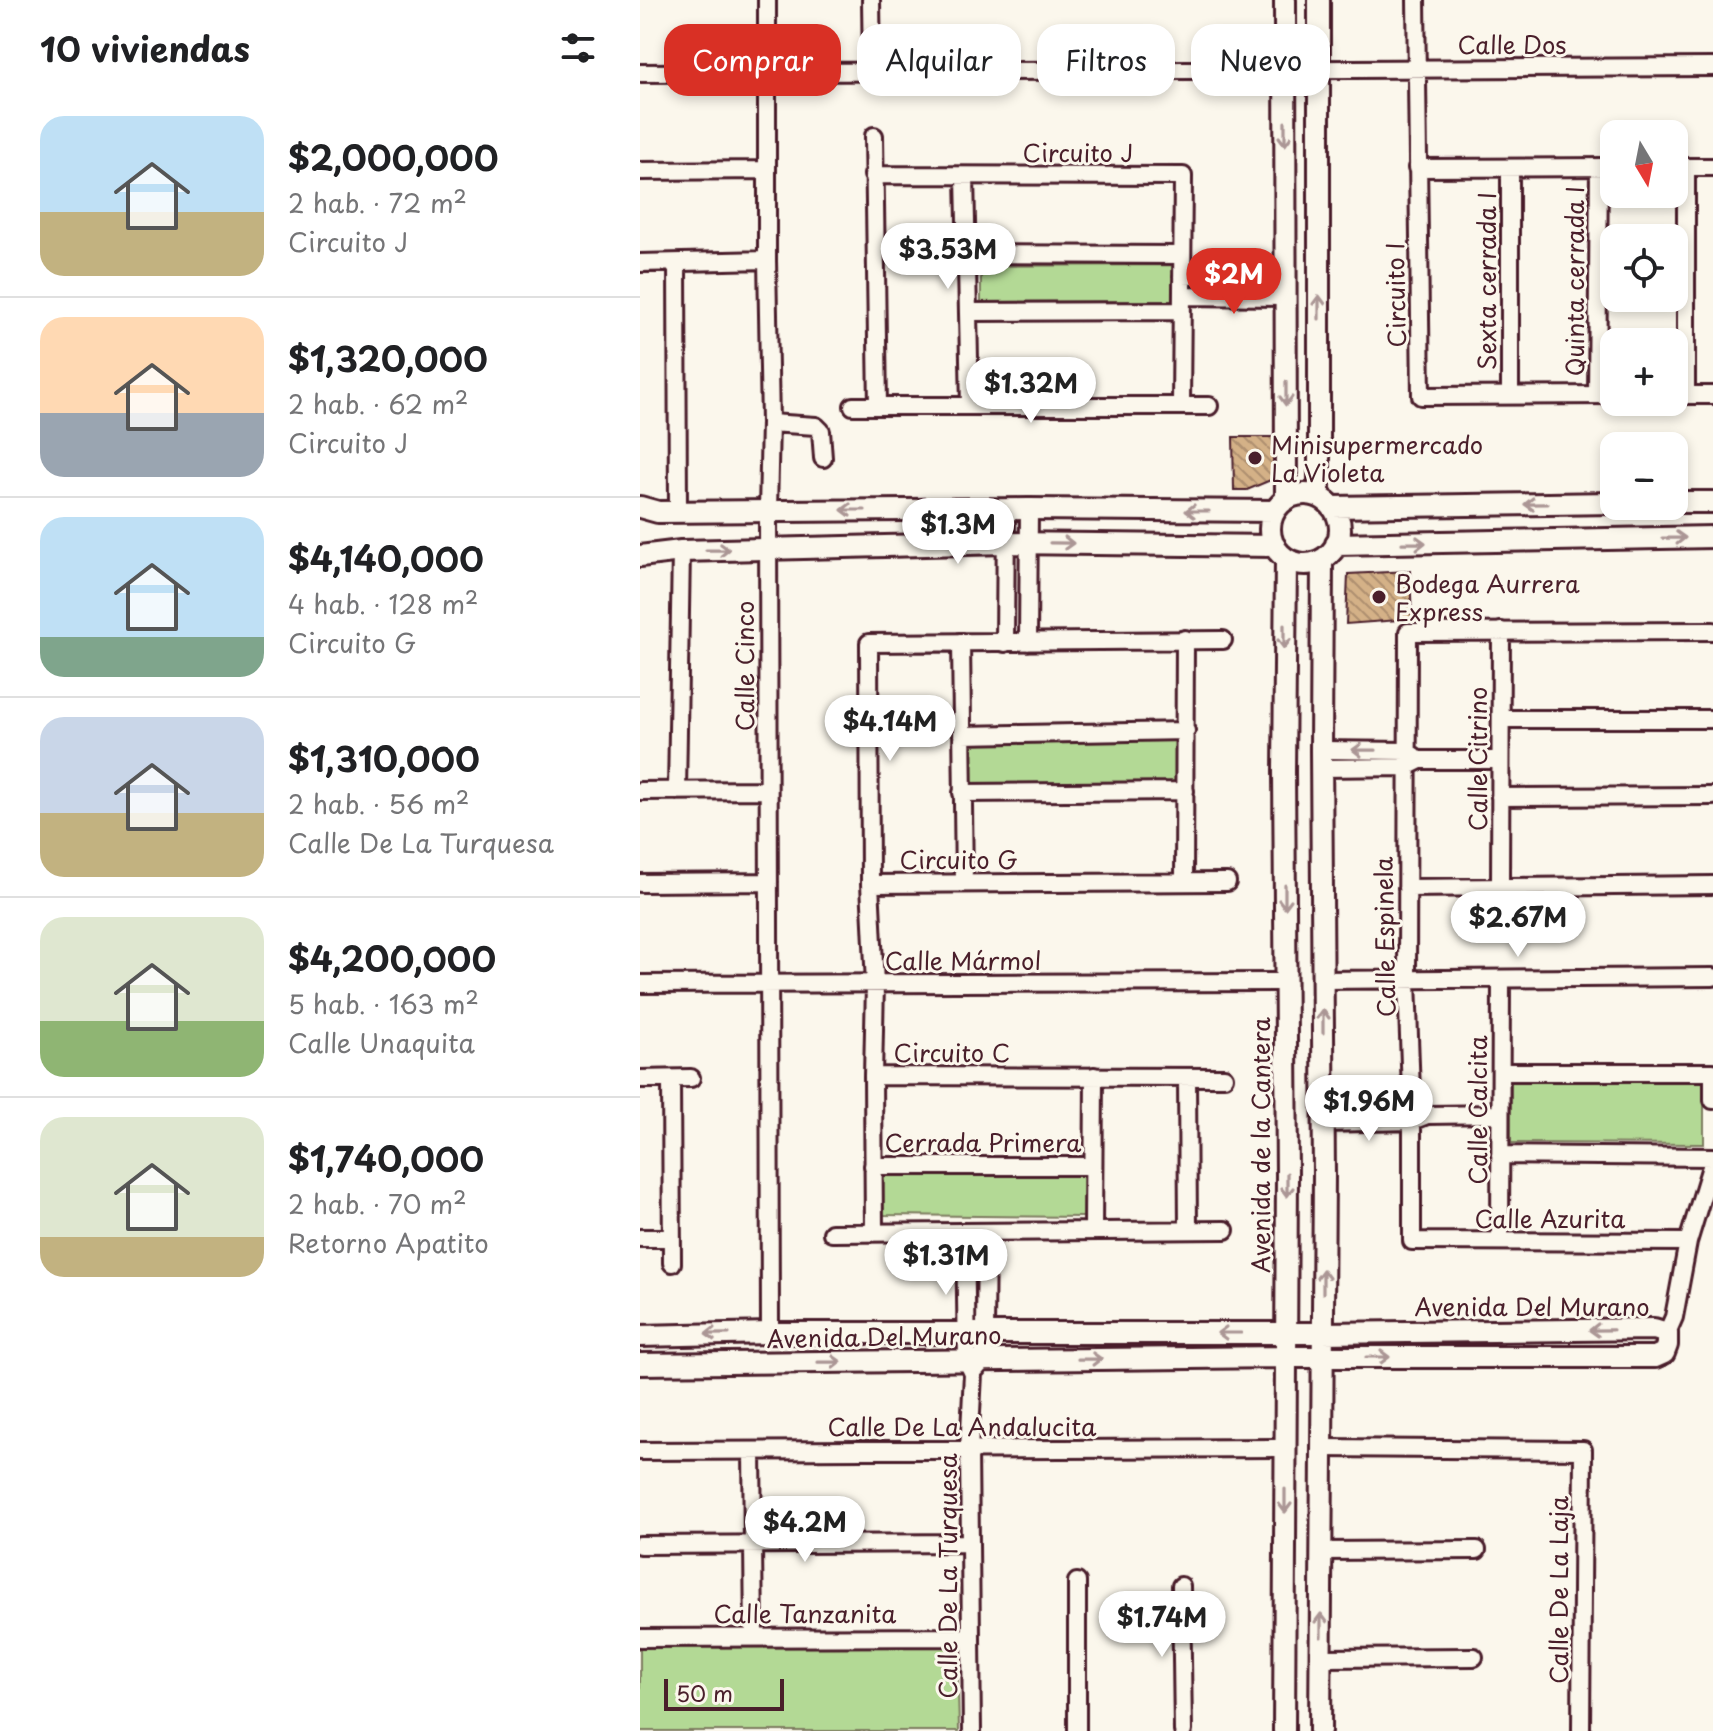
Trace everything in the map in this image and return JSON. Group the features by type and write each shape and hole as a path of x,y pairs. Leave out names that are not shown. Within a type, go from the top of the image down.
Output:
{"street":[{"name":"Calle Cinco","path":"767,0 767,24"},
{"path":"871,0 871,24"},
{"path":"1285,0 1285,24"},
{"path":"1319,0 1319,24"},
{"name":"Circuito I","path":"1416,0 1421,396 1600,395"},
{"name":"Calle Dos","path":"1330,69 1713,67"},
{"name":"Calle Dos","path":"1021,70 1191,69"},
{"name":"Calle Dos","path":"640,73 664,73"},
{"name":"Calle Cinco","path":"768,96 770,1333"},
{"path":"1281,506 1286,297 1285,96"},
{"path":"640,556 681,551 1029,543 1280,553 1299,563 1322,560 1336,544 1340,525 1326,502 1320,96"},
{"path":"874,136 878,406"},
{"path":"1417,168 1600,167"},
{"path":"1688,167 1713,167"},
{"name":"Sexta cerrada I","path":"1510,168 1510,395"},
{"path":"640,171 767,170"},
{"name":"Circuito J","path":"873,175 1183,176 1181,406"},
{"path":"965,176 970,405"},
{"name":"Quinta cerrada I","path":"1606,328 1607,208"},
{"path":"1680,208 1680,328"},
{"path":"968,254 1182,255"},
{"path":"640,263 767,260"},
{"path":"677,263 678,512"},
{"path":"1182,276 1285,274"},
{"path":"968,312 1286,297"},
{"path":"1688,395 1713,395"},
{"path":"853,406 1209,406"},
{"path":"770,423 816,426 821,431 823,458"},
{"path":"1280,553 1271,535 1271,523 1281,506 1297,495 1308,495 1326,502 1600,503"},
{"path":"1688,502 1713,502"},
{"path":"640,507 658,512 678,512 1281,506"},
{"path":"1028,642 1029,509"},
{"path":"1005,643 1006,510"},
{"path":"1336,544 1713,537"},
{"path":"677,791 681,551"},
{"name":"Avenida de la Cantera","path":"1280,553 1286,982 1284,1731"},
{"path":"1320,1731 1322,560"},
{"path":"1501,631 1713,631"},
{"name":"Calle Espinela","path":"1412,1241 1417,1114 1407,980 1411,759 1408,632 1501,631"},
{"name":"Calle Citrino","path":"1500,888 1501,631"},
{"path":"1184,882 1185,639"},
{"name":"Circuito G","path":"1223,640 869,643 870,884 1227,882"},
{"path":"961,642 964,883"},
{"path":"1501,719 1713,719"},
{"path":"962,735 1186,731"},
{"path":"1321,759 1500,760"},
{"path":"640,791 768,790"},
{"path":"962,793 1185,791"},
{"path":"1500,797 1713,796"},
{"path":"640,883 769,882"},
{"path":"870,884 875,984 873,1076"},
{"path":"1407,888 1713,885"},
{"path":"1322,980 1713,977"},
{"name":"Calle Calcita","path":"1500,1241 1501,979"},
{"name":"Calle Mármol","path":"640,984 1286,982"},
{"path":"1501,1072 1713,1072 1713,1100"},
{"name":"Circuito C","path":"874,1232 873,1076 1224,1077"},
{"path":"1093,1230 1094,1076"},
{"path":"1187,1077 1188,1229"},
{"path":"640,1079 691,1078"},
{"path":"671,1079 672,1263"},
{"path":"1323,1115 1500,1114"},
{"path":"1500,1155 1713,1159 1688,1242 1674,1317 1667,1333"},
{"name":"Cerrada Primera","path":"873,1166 1093,1166"},
{"path":"832,1233 1225,1230"},
{"name":"Calle De La Turquesa","path":"965,1232 976,1333"},
{"name":"Calle De La Turquesa","path":"972,1731 969,1450 986,1232"},
{"path":"640,1238 672,1238"},
{"name":"Calle Azurita","path":"1412,1241 1688,1242"},
{"name":"Avenida Del Murano","path":"640,1336 1654,1329 1667,1333 1664,1353 1655,1357 1286,1357 974,1365 640,1364"},
{"name":"Calle De La Andalucita","path":"640,1451 1285,1448"},
{"name":"Calle De La Laja","path":"1321,1448 1583,1450 1581,1731"},
{"path":"752,1451 754,1637"},
{"path":"640,1545 970,1543"},
{"path":"1321,1551 1477,1550"},
{"path":"1077,1582 1077,1731"},
{"path":"1181,1586 1183,1731"},
{"name":"Calle Tanzanita","path":"640,1638 971,1637"},
{"path":"1321,1658 1474,1657"}],"green space":[{"path":"1180,265 1181,301 981,302 981,266"},
{"path":"1175,740 1175,783 971,784 971,741"},
{"path":"1511,1080 1704,1081 1704,1144 1511,1143"},
{"path":"883,1174 1086,1175 1085,1217 883,1215"},
{"path":"957,1646 959,1731 640,1731 640,1647"}],"building":[{"name":"Minisupermercado La Violeta","path":"1233,437 1273,437 1273,479 1247,490 1234,490"},
{"name":"Bodega Aurrera Express","path":"1410,571 1412,619 1346,624 1348,574"}],"place":[{"name":"Minisupermercado La Violeta","path":"1255,458"},
{"name":"Bodega Aurrera Express","path":"1379,597"}]}
